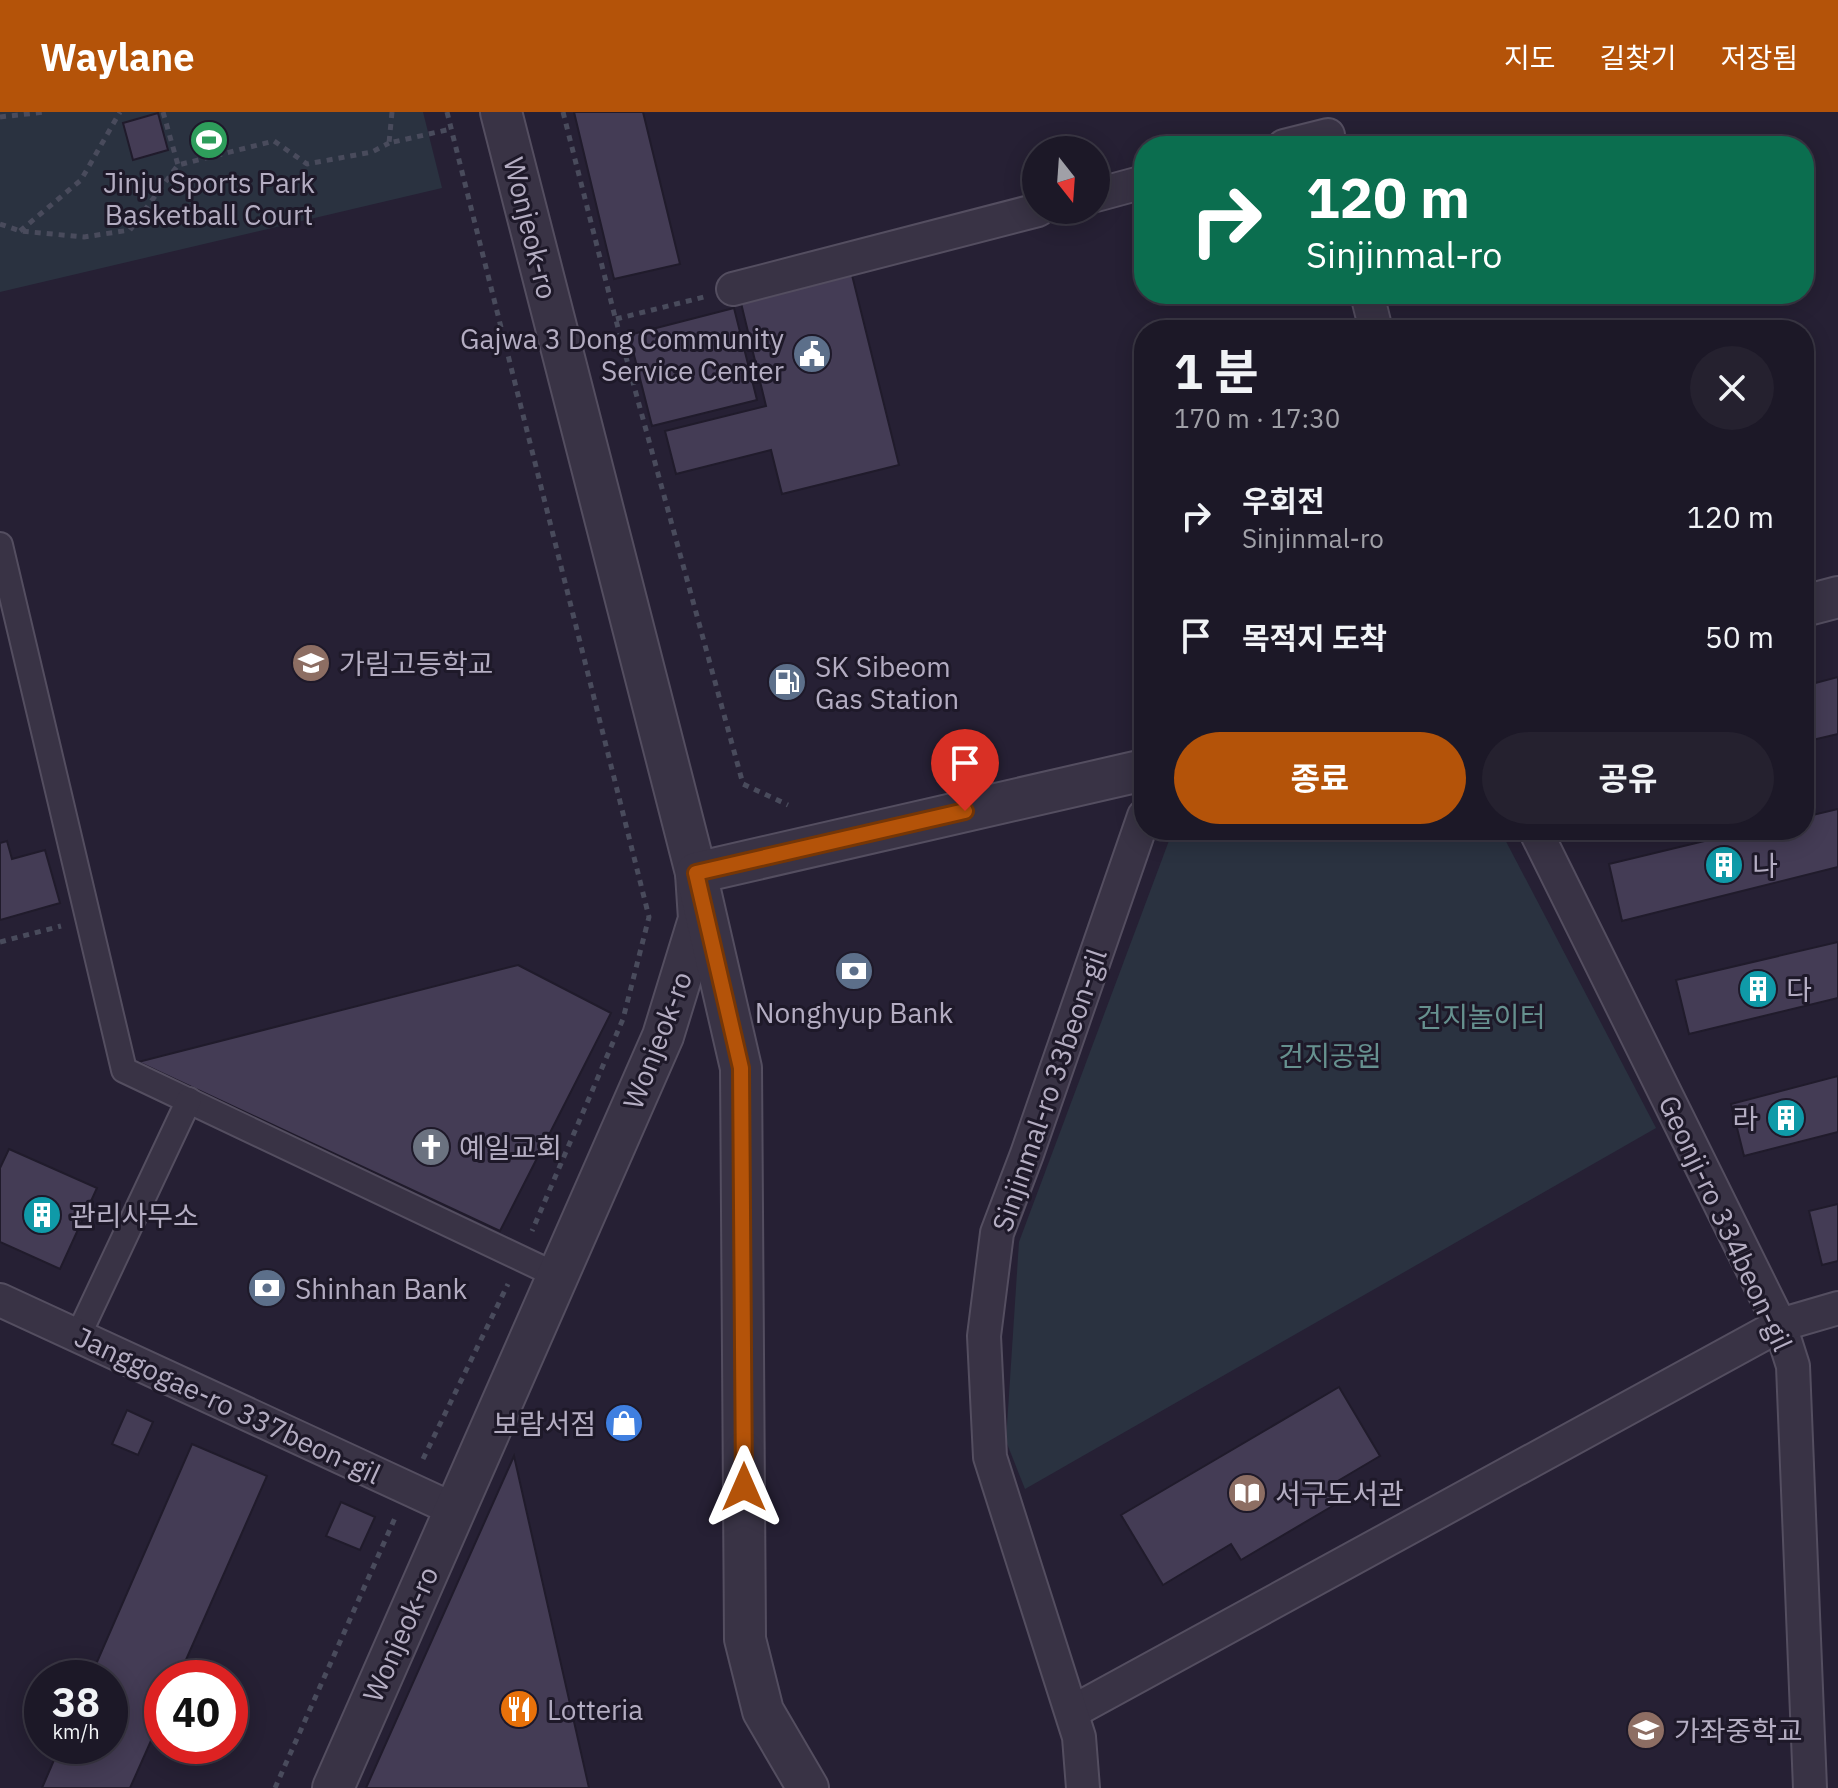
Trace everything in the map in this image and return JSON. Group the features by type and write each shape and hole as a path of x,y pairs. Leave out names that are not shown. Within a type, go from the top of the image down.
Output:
{"street":[{"name":"Wonjeok-ro","path":"333,1788 663,1036 699,919 696,873 501,112"},
{"path":"1110,191 1134,185"},
{"path":"733,289 1022,214"},
{"path":"0,545 124,1070 558,1276"},
{"path":"1814,603 1838,597"},
{"path":"808,1788 763,1711 745,1639 741,1068 696,873 1134,772"},
{"name":"Sinjinmal-ro 33beon-gil","path":"1083,1788 1079,1737 1072,1712 990,1457 984,1336 997,1233 1136,840"},
{"name":"Geonji-ro 334beon-gil","path":"1540,840 1780,1325 1793,1366 1810,1788"},
{"path":"78,1336 189,1100"},
{"name":"Janggogae-ro 337beon-gil","path":"0,1300 455,1510"},
{"path":"1072,1712 1780,1325 1838,1308"}],"path":[{"path":"0,117 45,112"},
{"path":"20,231 81,180 120,112"},
{"path":"163,112 178,165"},
{"path":"389,143 392,112"},
{"path":"275,1788 409,1488 520,1258 623,1019 649,917 447,112"},
{"path":"563,112 743,784 788,805"},
{"path":"0,224 20,231 84,237 130,230 178,165 274,141 307,164 372,152 389,143 451,129"},
{"path":"616,319 733,289"},
{"path":"0,942 88,919"}],"green space":[{"path":"0,112 423,112 442,188 0,292"},
{"name":"건지공원","path":"1169,840 1505,840 1656,1128 1025,1489 1006,1441 1019,1242"}],"building":[{"path":"574,112 643,112 680,264 614,279"},
{"path":"158,113 168,150 133,160 123,123"},
{"name":"Gajwa 3 Dong Community Service Center","path":"852,275 899,465 782,494 771,450 676,474 665,431 766,406 741,303"},
{"path":"734,308 757,400 652,426 629,335"},
{"path":"1838,677 1838,734 1814,740 1814,683"},
{"name":"나","path":"1838,809 1838,867 1622,921 1609,864 1709,840 1814,840 1814,815"},
{"path":"7,841 12,859 45,850 60,903 0,920 0,843"},
{"name":"다","path":"1838,942 1838,998 1689,1034 1676,980"},
{"name":"예일교회","path":"518,965 611,1013 500,1231 138,1062"},
{"name":"라","path":"1838,1076 1838,1132 1744,1156 1731,1104"},
{"name":"관리사무소","path":"9,1149 97,1188 60,1269 0,1242 0,1168"},
{"path":"1838,1204 1838,1261 1822,1265 1809,1211"},
{"name":"서구도서관","path":"1339,1387 1380,1456 1331,1485 1341,1501 1241,1560 1231,1544 1163,1585 1121,1515"},
{"path":"127,1410 153,1422 138,1455 112,1444"},
{"path":"192,1444 267,1476 186,1660 144,1660 144,1756 130,1788 42,1788 52,1764 128,1764 128,1660 98,1660"},
{"path":"514,1456 589,1788 366,1788"},
{"path":"341,1502 375,1517 360,1550 326,1536"}],"place":[{"name":"Jinju Sports Park Basketball Court","path":"209,140"},
{"name":"Gajwa 3 Dong Community Service Center","path":"812,354"},
{"name":"가림고등학교","path":"311,663"},
{"name":"SK Sibeom Gas Station","path":"787,682"},
{"name":"나","path":"1724,865"},
{"name":"Nonghyup Bank","path":"854,971"},
{"name":"다","path":"1758,989"},
{"name":"라","path":"1786,1118"},
{"name":"예일교회","path":"431,1147"},
{"name":"관리사무소","path":"42,1215"},
{"name":"Shinhan Bank","path":"267,1288"},
{"name":"보람서점","path":"624,1423"},
{"name":"서구도서관","path":"1247,1493"},
{"name":"Lotteria","path":"519,1709"},
{"name":"가좌중학교","path":"1646,1730"}],"route":[{"path":"744,1487 741,1068 696,873 965,811"}],"park label":[{"name":"건지놀이터","path":"1481,1016"}]}
